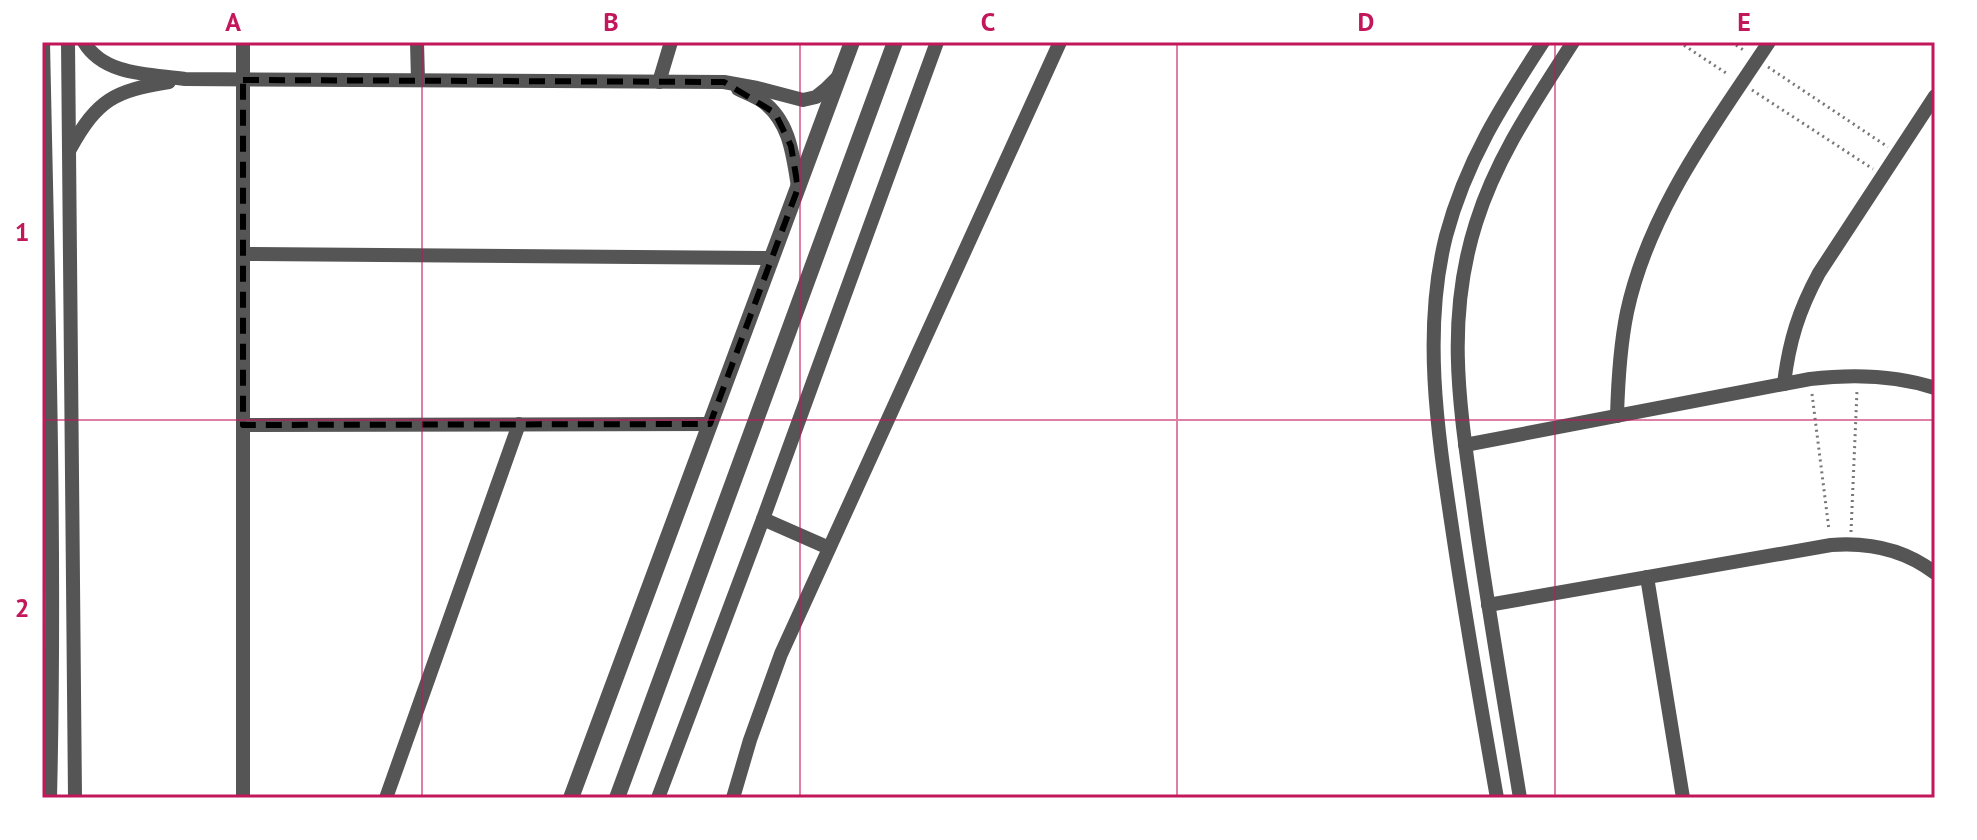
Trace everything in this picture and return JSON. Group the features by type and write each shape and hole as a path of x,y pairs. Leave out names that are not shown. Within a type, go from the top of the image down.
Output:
{"street":[{"path":"43,42 51,490 50,798"},
{"path":"68,42 75,798"},
{"path":"84,42 104,63 123,70 185,79 724,82 803,100 816,97 841,73"},
{"path":"243,42 243,798"},
{"path":"417,42 418,80"},
{"path":"659,82 671,42"},
{"path":"571,798 852,42"},
{"path":"617,798 895,42"},
{"path":"658,798 937,42"},
{"path":"733,798 781,654 1060,42"},
{"path":"1497,798 1440,449 1433,351 1434,313 1446,237 1471,164 1488,129 1543,42"},
{"path":"1520,798 1465,445 1456,348 1465,264 1490,184 1508,145 1573,42"},
{"path":"1617,416 1619,363 1628,311 1642,261 1662,213 1687,167 1769,42"},
{"path":"69,152 82,127 97,109 116,96 137,87 185,79"},
{"path":"724,82 761,100 775,113 791,146 798,188"},
{"path":"1784,384 1791,339 1805,298 1935,96"},
{"path":"243,254 772,258"},
{"path":"1465,445 1810,379 1858,376 1894,379 1935,388"},
{"path":"386,798 519,424"},
{"path":"243,425 710,424"},
{"path":"51,490 71,489"},
{"path":"763,519 829,548"},
{"path":"1488,605 1851,543 1891,550 1910,557 1935,573"},
{"path":"1647,577 1683,798"}],"path":[{"path":"1679,42 1883,175"},
{"path":"1731,42 1898,153"},
{"path":"1851,543 1858,376"},
{"path":"1810,379 1831,545"}],"highlighted area":[{"path":"243,80 724,82 775,113 791,146 798,188 710,424 243,425"}]}
